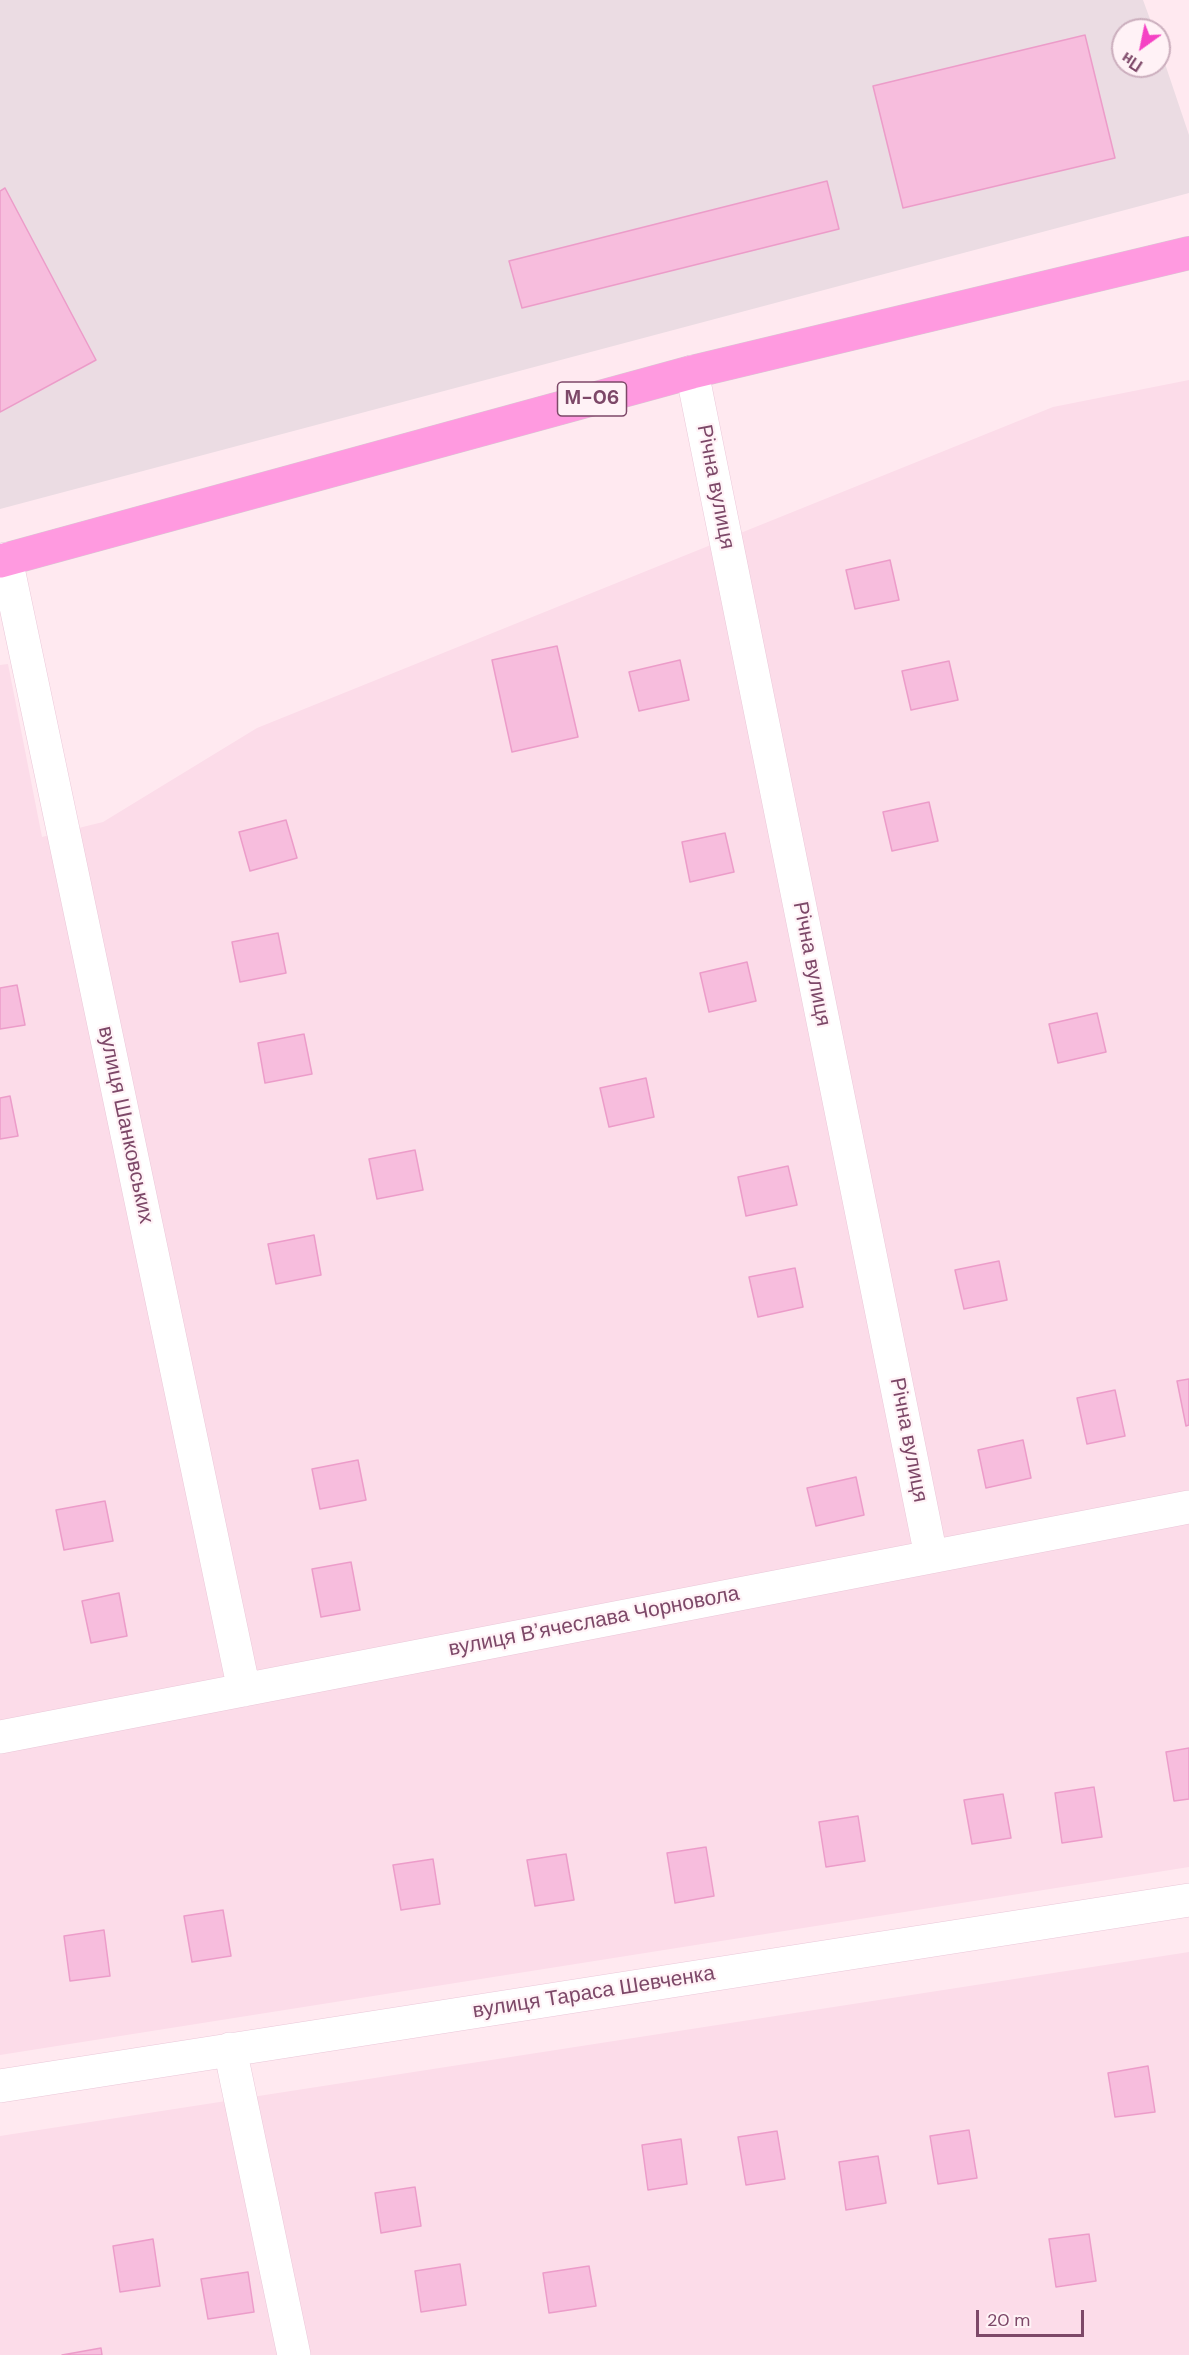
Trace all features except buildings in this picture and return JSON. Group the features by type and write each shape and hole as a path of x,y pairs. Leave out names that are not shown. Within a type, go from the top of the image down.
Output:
{"highway":[{"name":"М-06","path":"3,560 692,372 1189,253"}],"street":[{"name":"Річна вулиця","path":"692,372 931,1556"},
{"name":"вулиця Шанковських","path":"3,560 244,1690"},
{"name":"вулиця Вʼячеслава Чорновола","path":"0,1737 1189,1507"},
{"name":"вулиця Тараса Шевченка","path":"0,2086 1189,1900"},
{"path":"230,2049 294,2355"}],"shaded area":[{"path":"0,0 1143,0 1150,18 1111,18 1111,78 1170,78 1189,135 1189,193 0,509"},
{"path":"1189,380 1189,1867 0,2055 0,665 8,664 42,837 103,822 257,728 1053,407"},
{"path":"1189,1952 1189,2355 0,2355 0,2136"}]}
